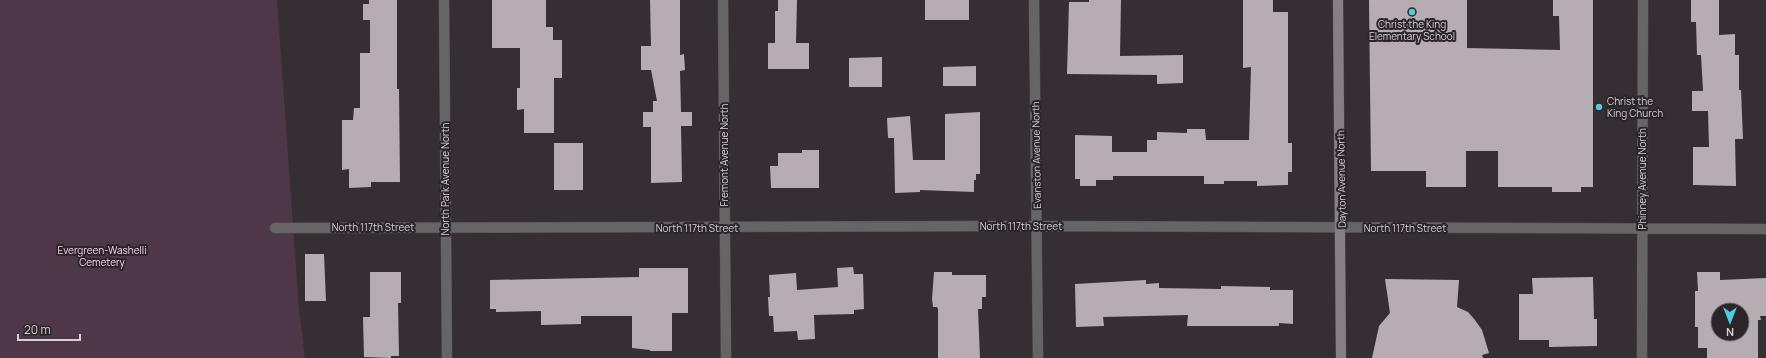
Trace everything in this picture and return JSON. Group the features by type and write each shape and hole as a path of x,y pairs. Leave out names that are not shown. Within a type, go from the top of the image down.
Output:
{"street":[{"name":"North Park Avenue North","path":"444,0 447,358"},
{"name":"Fremont Avenue North","path":"723,0 726,358"},
{"name":"Evanston Avenue North","path":"1034,0 1038,358"},
{"name":"Dayton Avenue North","path":"1338,0 1341,358"},
{"name":"Phinney Avenue North","path":"1642,358 1643,0"},
{"name":"North 117th Street","path":"275,228 1037,226 1766,229"}],"green space":[{"name":"Evergreen-Washelli Cemetery","path":"0,0 277,0 299,310 305,358 0,358"}],"building":[{"path":"369,0 397,0 397,89 399,89 400,182 371,182 371,187 349,188 349,169 342,170 342,120 353,120 354,108 360,108 360,53 370,53 370,20 363,20 363,4 369,4"},
{"path":"492,0 546,0 546,27 553,27 553,40 562,40 562,78 554,78 554,133 524,133 524,109 517,110 517,88 520,88 520,48 492,48"},
{"path":"650,0 680,0 680,55 684,54 685,70 680,71 681,112 692,112 692,126 681,126 682,182 651,183 651,127 643,127 643,112 653,112 653,101 657,101 651,70 641,70 641,46 651,46"},
{"path":"778,0 797,0 796,43 809,43 809,69 768,69 768,43 775,43 775,11 778,11"},
{"path":"925,0 969,0 969,20 925,20"},
{"path":"1089,0 1121,0 1120,56 1183,55 1183,83 1157,84 1157,75 1067,74 1069,2 1089,2"},
{"path":"1243,0 1273,0 1273,12 1288,12 1288,143 1292,143 1292,172 1288,172 1288,185 1257,186 1257,181 1224,181 1224,184 1204,184 1204,176 1113,176 1113,180 1096,180 1096,186 1080,186 1080,179 1075,179 1075,135 1112,136 1112,152 1147,152 1147,140 1157,140 1157,132 1187,133 1187,129 1205,129 1206,140 1249,140 1251,67 1243,68"},
{"path":"1369,0 1467,0 1467,48 1560,50 1559,16 1553,16 1553,0 1593,0 1593,187 1581,187 1581,192 1552,192 1552,187 1498,187 1498,151 1466,151 1466,187 1426,187 1426,171 1371,171"},
{"path":"1691,0 1719,0 1719,35 1735,34 1735,55 1739,55 1739,90 1741,90 1743,139 1735,139 1736,186 1693,185 1693,147 1709,147 1708,111 1692,111 1692,91 1703,91 1701,55 1697,55 1696,22 1691,22"},
{"path":"882,57 882,87 849,87 849,58"},
{"path":"976,66 976,86 943,86 943,67"},
{"path":"980,112 980,174 976,174 976,180 974,180 974,192 920,190 920,192 895,193 894,138 888,138 887,118 910,116 913,160 945,160 945,114"},
{"path":"554,143 583,143 583,190 554,190"},
{"path":"802,150 819,150 819,188 771,188 770,166 778,166 778,153 802,153"},
{"path":"305,254 324,254 326,301 305,301"},
{"path":"853,267 854,274 863,274 864,309 854,310 854,314 814,315 815,339 798,340 797,331 774,332 773,316 769,316 769,275 796,273 797,290 838,287 837,268"},
{"path":"639,268 688,268 688,313 672,313 672,351 650,351 632,348 632,316 581,316 581,324 541,325 541,311 496,312 496,309 490,309 490,280 639,277"},
{"path":"370,272 401,272 401,303 398,303 399,356 391,356 391,358 364,357 363,317 370,317"},
{"path":"934,272 952,272 952,275 986,275 986,297 982,297 982,309 978,309 980,358 938,358 938,309 937,307 933,307 932,299"},
{"path":"1697,272 1720,272 1720,280 1766,278 1766,316 1760,316 1761,320 1758,320 1758,358 1707,358 1707,348 1698,348 1698,327 1695,327 1695,291 1698,291"},
{"path":"1593,277 1594,319 1597,319 1597,346 1549,347 1549,340 1519,340 1519,294 1533,294 1532,278"},
{"path":"1385,279 1459,280 1457,307 1468,312 1482,330 1489,353 1482,355 1483,358 1372,358 1379,326 1390,313"},
{"path":"1146,280 1146,284 1159,283 1159,288 1221,289 1221,286 1270,287 1270,290 1293,290 1293,324 1279,323 1279,326 1187,326 1188,315 1103,317 1104,326 1076,327 1075,284"}],"place":[{"name":"Christ the King Elementary School","path":"1412,12"},
{"name":"Christ the King Church","path":"1599,107"}]}
